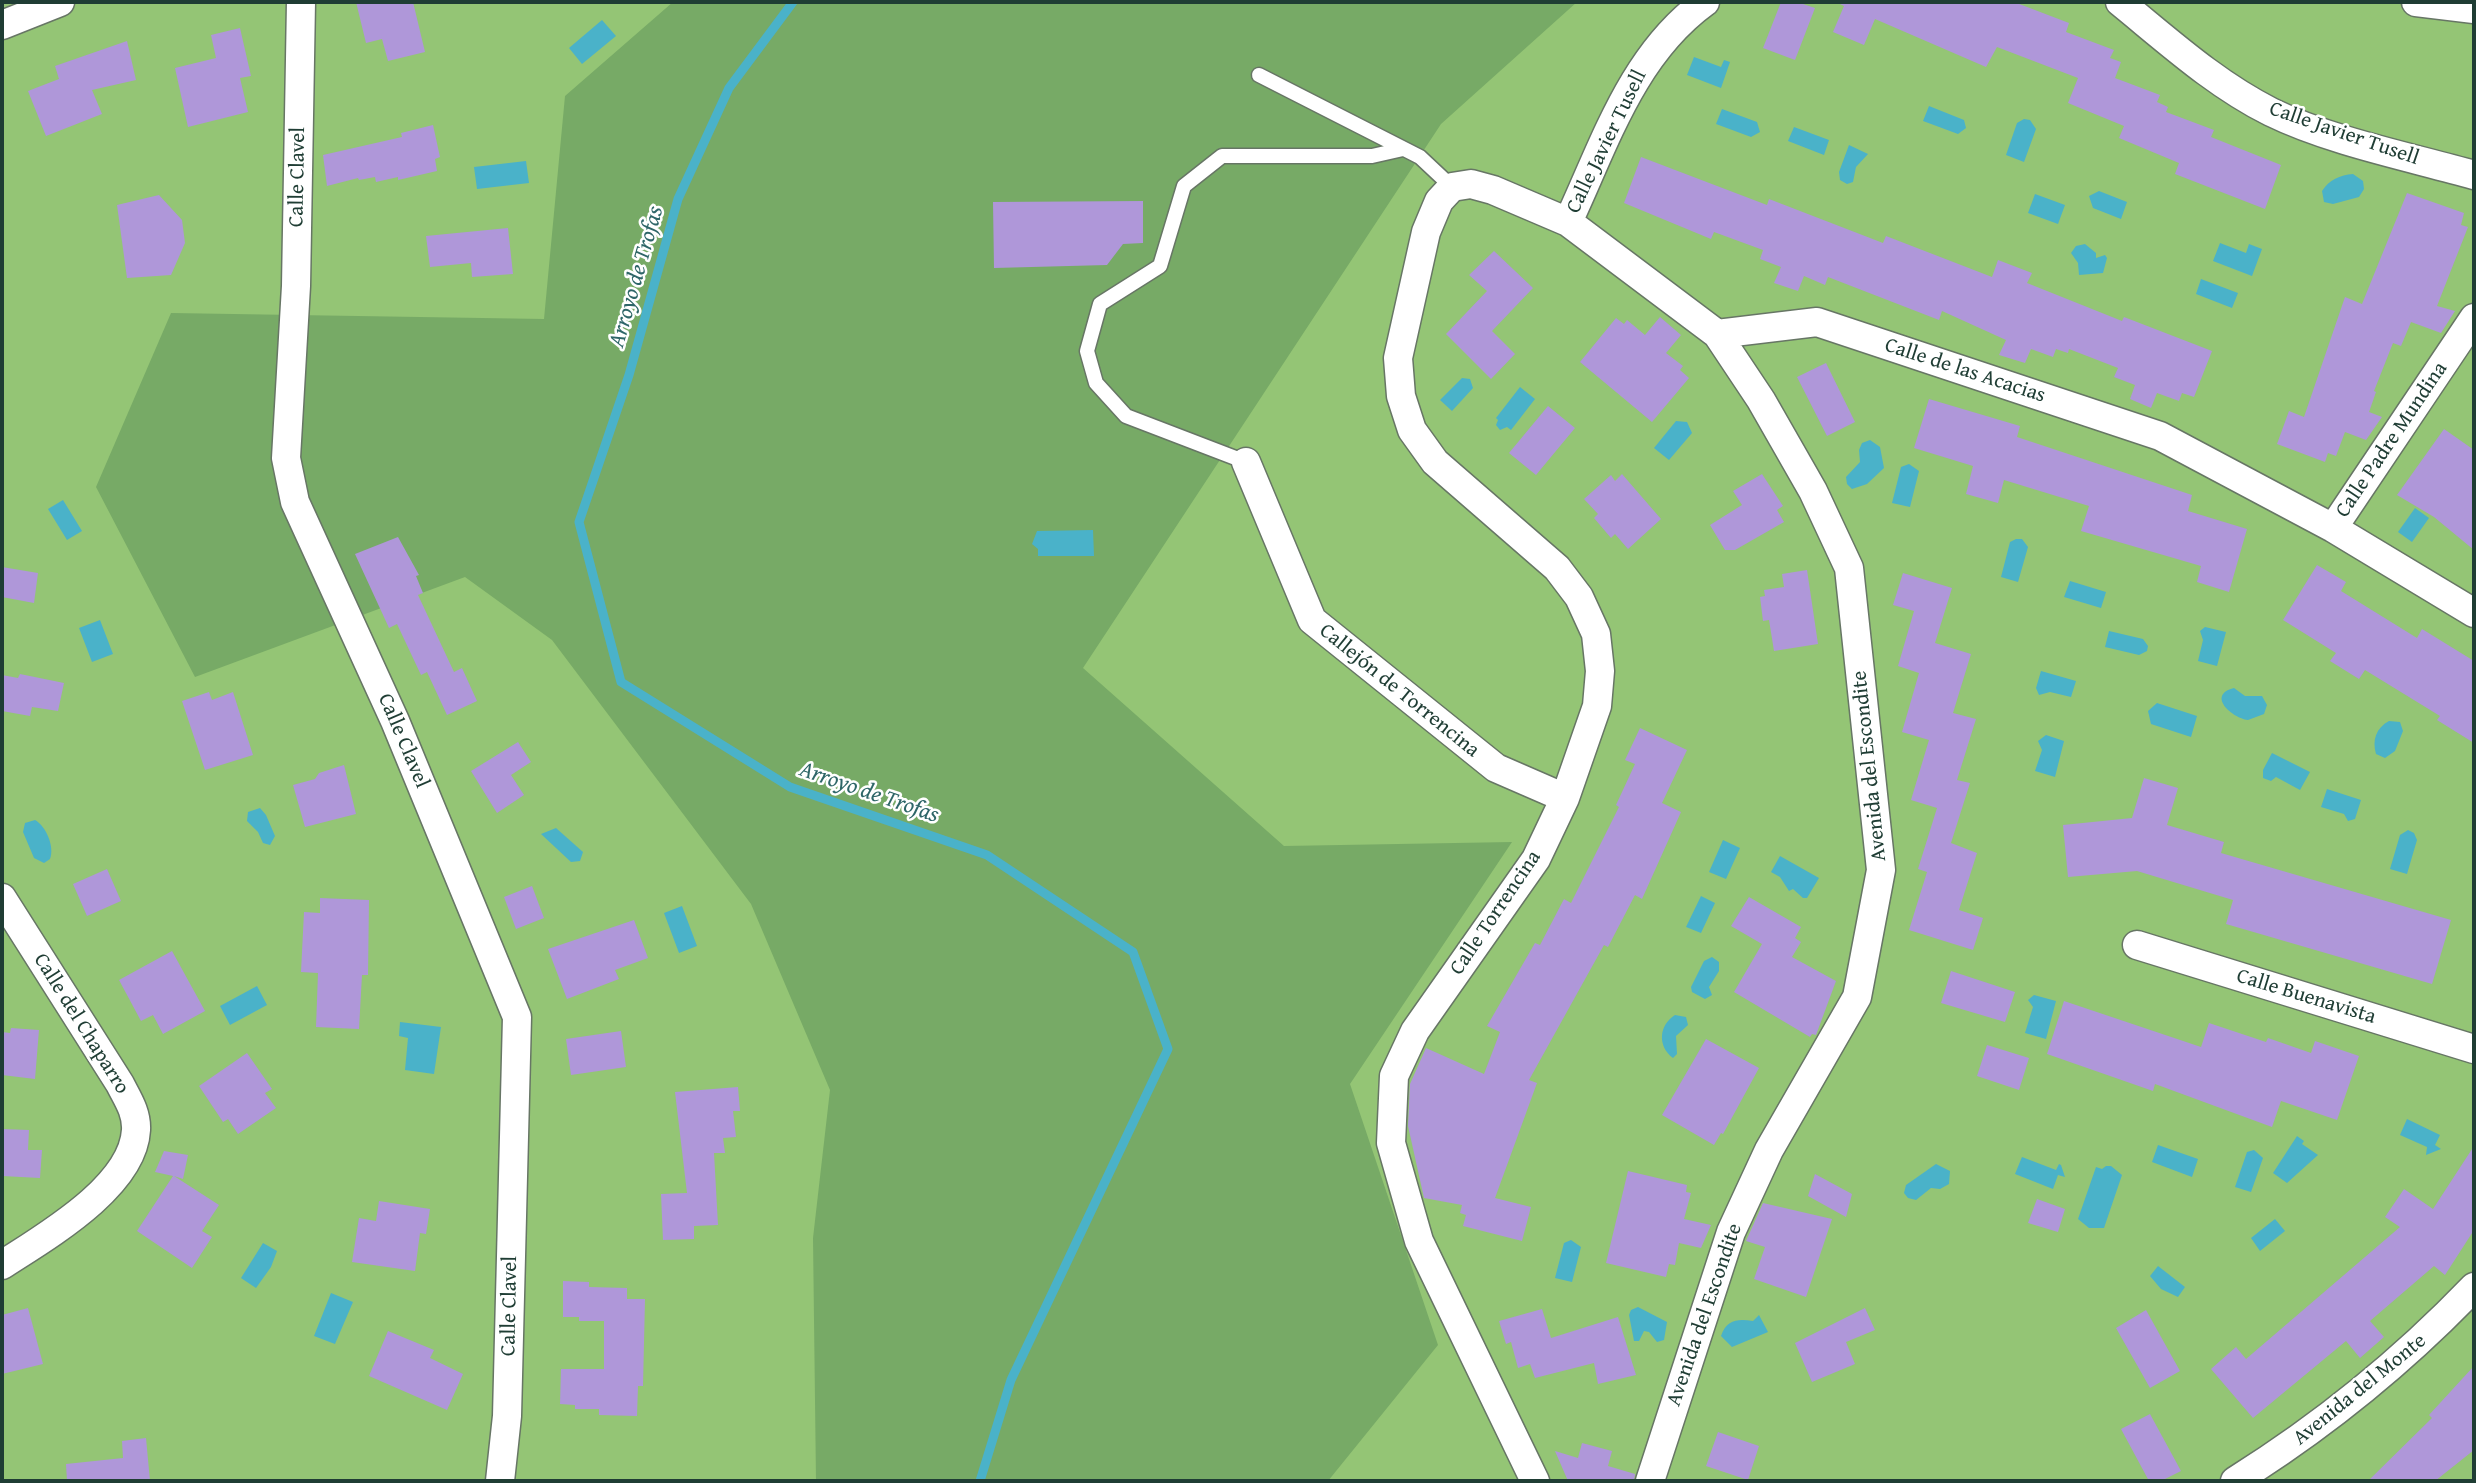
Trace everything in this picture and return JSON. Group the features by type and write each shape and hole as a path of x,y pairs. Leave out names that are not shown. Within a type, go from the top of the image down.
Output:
{"street":[{"path":"2,25 60,2"},
{"name":"Calle Clavel","path":"300,2 296,286 286,458 295,502 395,721 517,1017 507,1416 500,1481"},
{"name":"Calle Javier Tusell","path":"1568,222 1636,74 1681,19 1705,2"},
{"name":"Calle Javier Tusell","path":"2120,2 2196,65 2271,112 2355,142 2474,175"},
{"path":"2416,2 2474,9"},
{"path":"1452,187 1471,184 1493,190 1568,222 1717,334"},
{"name":"Calle Torrencina","path":"1452,187 1439,201 1426,232 1398,358 1401,396 1412,430 1435,462 1557,568 1579,597 1596,634 1600,671 1597,706 1565,798 1536,859 1415,1031 1394,1076 1391,1143 1419,1241 1535,1481"},
{"name":"Calle Padre Mundina","path":"2333,528 2474,318"},
{"name":"Calle de las Acacias","path":"1717,334 1817,322 2160,436 2333,528 2474,613"},
{"name":"Avenida del Escondite","path":"1650,1481 1731,1232 1769,1150 1857,997 1881,870 1849,568 1813,491 1761,400 1717,334"},
{"name":"Callejón de Torrencina","path":"1245,462 1312,620 1496,768 1565,798"},
{"name":"Calle del Chaparro","path":"2,898 120,1084 134,1113 136,1129 133,1148 110,1183 73,1220 2,1265"},
{"name":"Calle Buenavista","path":"2137,945 2474,1049"},
{"name":"Avenida del Monte","path":"2235,1481 2321,1424 2421,1343 2474,1287"}],"lane":[{"path":"1259,75 1420,157 1452,187"},
{"path":"1245,462 1126,416 1096,383 1087,351 1100,304 1160,266 1184,186 1222,156 1372,156 1403,149"}],"green space":[{"path":"2,2 2474,2 2474,1481 2,1481"},
{"path":"673,2 1577,2 1441,124 1083,668 1284,846 1512,842 1350,1084 1438,1345 1328,1481 816,1481 813,1238 830,1090 751,904 552,640 465,577 195,677 96,487 171,313 544,319 565,96"}],"water":[{"path":"602,20 616,36 582,64 569,48"},
{"path":"1694,57 1721,67 1724,60 1730,62 1721,88 1687,75"},
{"path":"1929,106 1964,120 1966,128 1958,134 1923,121"},
{"path":"1722,109 1757,122 1760,132 1751,137 1716,124"},
{"path":"2024,119 2030,120 2036,129 2024,162 2006,155 2017,123"},
{"path":"1794,127 1829,140 1824,155 1788,141"},
{"path":"1849,145 1868,154 1856,167 1853,182 1847,184 1840,180 1839,172"},
{"path":"526,161 529,183 477,189 474,167"},
{"path":"2353,174 2363,181 2364,189 2359,197 2333,204 2324,202 2322,191 2331,181"},
{"path":"2099,191 2127,202 2121,219 2093,208 2089,196"},
{"path":"2035,194 2065,205 2058,224 2028,213"},
{"path":"2220,243 2246,253 2249,244 2262,249 2252,276 2213,261"},
{"path":"2085,244 2096,253 2096,258 2105,255 2107,258 2103,273 2079,275 2078,263 2071,253 2076,246"},
{"path":"2201,279 2238,293 2232,308 2196,294"},
{"path":"1462,378 1470,379 1473,388 1452,411 1440,400"},
{"path":"1520,387 1535,399 1511,430 1507,427 1500,430 1496,425 1496,418"},
{"path":"1676,421 1687,422 1692,433 1669,460 1654,448"},
{"path":"1870,440 1880,447 1884,468 1867,484 1852,489 1847,484 1846,477 1860,462 1859,450 1862,443"},
{"path":"1909,464 1919,471 1910,507 1892,503 1901,467"},
{"path":"63,500 82,531 67,540 48,509"},
{"path":"2415,508 2429,518 2412,542 2398,532"},
{"path":"1093,530 1094,556 1038,556 1038,549 1032,544 1037,531"},
{"path":"2022,539 2028,547 2018,582 2001,577 2010,542"},
{"path":"2070,581 2106,592 2101,608 2064,597"},
{"path":"100,620 113,654 92,662 79,628"},
{"path":"2205,627 2226,632 2217,666 2198,661 2203,640 2200,631"},
{"path":"2109,631 2143,639 2148,646 2147,651 2139,655 2105,647"},
{"path":"2041,671 2076,681 2071,697 2050,692 2039,695 2036,688"},
{"path":"2234,688 2245,696 2262,696 2267,705 2264,714 2248,720 2229,711 2224,706 2222,696"},
{"path":"2157,703 2197,716 2191,737 2151,724 2148,711"},
{"path":"2389,721 2400,722 2403,731 2395,751 2385,758 2376,754 2375,739 2381,727"},
{"path":"2046,735 2064,741 2055,777 2035,771 2042,750 2038,741"},
{"path":"2272,753 2310,772 2300,790 2276,777 2271,781 2263,778 2263,770"},
{"path":"2327,789 2361,800 2355,819 2348,821 2344,814 2321,807"},
{"path":"260,808 275,836 270,845 263,843 258,832 247,821 248,812"},
{"path":"35,820 43,827 50,843 50,859 44,863 34,858 23,832 25,823"},
{"path":"556,828 583,852 580,861 571,862 541,834"},
{"path":"2408,830 2414,833 2417,840 2407,874 2390,869 2400,835"},
{"path":"1723,840 1740,848 1726,879 1709,872"},
{"path":"1780,856 1819,878 1807,898 1803,898 1793,889 1789,891 1780,877 1771,872"},
{"path":"1701,896 1715,903 1701,933 1686,927"},
{"path":"682,906 697,946 679,953 664,913"},
{"path":"1712,957 1719,962 1719,971 1709,987 1712,995 1705,999 1692,992 1691,987 1704,961"},
{"path":"257,986 267,1005 230,1025 220,1006"},
{"path":"2034,995 2056,1001 2046,1039 2025,1033 2033,1007 2028,1000"},
{"path":"1675,1015 1686,1017 1688,1025 1676,1036 1677,1054 1673,1058 1664,1048 1662,1036 1666,1024"},
{"path":"400,1022 441,1027 434,1074 405,1070 408,1038 399,1036"},
{"path":"2407,1119 2440,1135 2435,1145 2441,1149 2426,1155 2427,1147 2400,1135"},
{"path":"2297,1136 2304,1141 2302,1144 2318,1155 2287,1183 2273,1173"},
{"path":"2158,1145 2198,1159 2192,1177 2152,1162"},
{"path":"2254,1150 2263,1158 2251,1192 2235,1187 2247,1152"},
{"path":"2022,1157 2056,1170 2059,1164 2065,1177 2058,1175 2053,1189 2015,1174"},
{"path":"1936,1164 1950,1171 1949,1184 1940,1189 1931,1188 1916,1200 1908,1198 1904,1193 1906,1185"},
{"path":"2111,1166 2122,1175 2104,1228 2089,1228 2078,1219 2096,1167 2102,1169"},
{"path":"2275,1219 2285,1231 2260,1251 2251,1238"},
{"path":"1571,1240 1581,1247 1572,1282 1555,1278 1564,1243"},
{"path":"263,1243 277,1251 271,1267 256,1288 241,1278"},
{"path":"2158,1266 2185,1287 2178,1297 2161,1289 2150,1276"},
{"path":"331,1293 353,1302 335,1344 314,1336"},
{"path":"1638,1307 1667,1322 1664,1340 1657,1342 1649,1332 1644,1331 1639,1341 1634,1341 1629,1315 1631,1310"},
{"path":"1759,1315 1768,1332 1732,1347 1721,1336 1730,1323 1738,1320 1753,1321"}],"building":[{"path":"356,2 413,2 425,52 388,61 382,39 366,43"},
{"path":"1781,2 1797,2 1815,8 1795,60 1763,48"},
{"path":"1836,2 2014,2 2069,23 2066,32 2114,50 2110,58 2121,62 2115,78 2160,95 2157,102 2168,107 2166,112 2214,130 2211,137 2281,165 2265,209 2175,174 2179,163 2119,138 2124,126 2068,103 2078,78 1997,47 1986,67 1875,19 1864,45 1833,32 1844,6"},
{"path":"240,28 251,76 240,78 248,112 188,127 175,68 216,58 211,35"},
{"path":"127,41 136,80 92,90 102,114 46,136 28,91 59,79 55,66"},
{"path":"433,125 440,157 435,159 437,171 376,182 375,177 358,178 327,186 323,155 402,137 401,133"},
{"path":"1641,157 1767,205 1769,199 1883,243 1886,236 1992,277 1998,260 2032,273 2027,283 2122,321 2124,317 2212,351 2194,397 2182,393 2179,401 2157,393 2151,408 2130,399 2135,385 2114,377 2118,368 2069,349 2068,353 2056,349 2053,357 2031,349 2025,363 1999,355 2006,340 1942,311 1939,320 1828,277 1825,285 1804,276 1798,291 1774,283 1781,267 1760,259 1763,250 1714,232 1711,239 1624,203"},
{"path":"2407,193 2464,213 2461,225 2468,227 2437,306 2455,311 2441,333 2411,322 2401,346 2393,343 2374,391 2376,392 2369,412 2382,417 2366,440 2345,432 2336,456 2328,453 2325,462 2277,444 2289,411 2304,417 2345,297 2362,304"},
{"path":"159,195 182,220 185,243 171,275 127,278 117,205"},
{"path":"1143,201 1143,243 1123,244 1107,265 994,268 993,202"},
{"path":"508,228 513,274 472,277 471,263 430,267 426,236"},
{"path":"1494,251 1533,288 1492,331 1515,354 1491,379 1446,334 1487,291 1469,275"},
{"path":"1660,317 1681,335 1666,353 1683,366 1680,370 1689,378 1652,422 1580,362 1616,318 1624,324 1627,320 1645,335"},
{"path":"1826,363 1855,422 1827,436 1797,377"},
{"path":"1929,399 2020,426 2017,437 2192,495 2188,511 2247,529 2229,592 2197,582 2201,566 2081,531 2089,506 2004,480 1998,503 1966,494 1973,466 1914,448"},
{"path":"1548,406 1575,428 1536,475 1509,453"},
{"path":"2444,429 2474,450 2474,550 2434,517 2397,495"},
{"path":"1622,474 1661,519 1628,549 1615,534 1611,538 1594,518 1598,514 1584,499 1611,475 1615,481"},
{"path":"1762,474 1783,506 1777,510 1784,522 1735,550 1725,550 1710,525 1742,505 1733,491"},
{"path":"398,537 419,575 416,576 423,593 418,595 454,672 462,668 477,701 447,715 427,672 421,675 397,624 389,628 355,554"},
{"path":"2317,565 2346,582 2341,591 2417,638 2422,629 2474,661 2474,743 2437,720 2440,716 2365,670 2359,679 2330,661 2336,653 2283,620"},
{"path":"2,567 38,573 34,603 2,597"},
{"path":"1807,570 1818,644 1774,651 1769,620 1763,621 1760,597 1765,596 1764,590 1784,587 1782,574"},
{"path":"1903,573 1952,588 1935,643 1971,654 1953,713 1976,719 1957,780 1970,783 1951,843 1977,853 1959,910 1983,918 1973,950 1909,930 1927,872 1918,869 1937,808 1911,800 1929,740 1902,732 1919,673 1898,666 1914,611 1893,605"},
{"path":"20,674 64,683 58,711 32,707 30,716 2,711 2,675 18,678"},
{"path":"209,692 212,700 233,692 253,755 205,770 182,701"},
{"path":"1640,728 1687,750 1662,803 1681,812 1642,899 1635,895 1608,947 1604,945 1529,1080 1537,1083 1495,1198 1531,1207 1522,1241 1463,1226 1466,1215 1460,1213 1462,1205 1424,1198 1408,1126 1410,1084 1426,1048 1484,1074 1500,1032 1487,1026 1535,943 1540,945 1564,899 1571,903 1619,807 1616,805 1635,764 1625,760"},
{"path":"518,742 531,762 511,775 524,795 497,813 471,771"},
{"path":"344,765 356,814 305,827 293,785 315,779 319,773"},
{"path":"2144,778 2178,788 2167,825 2224,842 2221,853 2451,920 2432,984 2226,924 2233,900 2137,871 2068,877 2063,825 2132,818"},
{"path":"107,869 121,901 87,916 73,884"},
{"path":"532,886 544,918 516,929 504,897"},
{"path":"1749,897 1801,927 1795,938 1801,942 1792,957 1836,981 1816,1035 1812,1034 1810,1037 1734,992 1762,944 1731,926"},
{"path":"320,898 369,900 368,975 362,975 359,1029 316,1027 318,973 301,972 304,912 320,913"},
{"path":"634,920 648,958 615,970 619,979 567,999 548,949"},
{"path":"172,951 205,1011 163,1034 153,1015 141,1021 119,980"},
{"path":"1951,971 2015,992 2005,1022 1941,1003"},
{"path":"2064,1001 2201,1047 2209,1023 2266,1042 2268,1038 2311,1053 2315,1041 2359,1056 2337,1120 2281,1101 2272,1127 2155,1084 2153,1091 2047,1054"},
{"path":"11,1028 39,1030 35,1079 2,1075 2,1032 10,1033"},
{"path":"621,1031 626,1067 571,1075 566,1039"},
{"path":"1706,1039 1759,1068 1723,1134 1721,1133 1714,1145 1662,1115"},
{"path":"1987,1045 2029,1058 2019,1090 1977,1076"},
{"path":"247,1053 272,1089 265,1093 276,1108 238,1134 228,1119 223,1122 199,1086"},
{"path":"738,1087 740,1111 733,1111 736,1137 723,1138 725,1153 714,1153 718,1225 694,1226 694,1239 663,1240 661,1194 687,1193 675,1092"},
{"path":"2,1129 29,1130 28,1150 42,1150 40,1178 2,1176"},
{"path":"2474,1146 2474,1230 2445,1275 2434,1266 2370,1321 2384,1337 2360,1358 2346,1341 2253,1418 2211,1369 2236,1347 2246,1359 2400,1227 2385,1217 2404,1189 2433,1209"},
{"path":"164,1151 188,1155 183,1179 174,1176 219,1205 202,1231 212,1237 192,1268 137,1231 173,1176 155,1172"},
{"path":"1628,1171 1687,1185 1686,1192 1691,1193 1684,1219 1711,1225 1701,1248 1679,1243 1675,1265 1669,1264 1666,1277 1606,1263"},
{"path":"1815,1174 1852,1194 1846,1217 1808,1196"},
{"path":"2037,1199 2065,1209 2058,1232 2028,1223"},
{"path":"379,1201 430,1209 426,1234 420,1233 415,1271 352,1262 359,1218 376,1221"},
{"path":"1763,1203 1832,1219 1806,1297 1754,1279 1765,1247 1746,1241"},
{"path":"563,1281 589,1282 589,1287 627,1288 627,1299 645,1299 643,1386 638,1386 637,1416 599,1415 599,1409 575,1409 575,1405 560,1404 561,1369 604,1369 604,1321 579,1321 579,1317 563,1317"},
{"path":"28,1308 43,1364 2,1374 2,1315"},
{"path":"1865,1308 1875,1330 1846,1342 1855,1364 1812,1382 1795,1343"},
{"path":"1542,1309 1551,1338 1618,1317 1636,1375 1598,1384 1594,1363 1535,1378 1530,1364 1518,1368 1511,1342 1506,1344 1499,1321"},
{"path":"2146,1310 2180,1371 2150,1388 2116,1328"},
{"path":"388,1331 434,1350 430,1358 463,1374 447,1410 369,1376"},
{"path":"2474,1366 2474,1450 2435,1481 2368,1481 2432,1418 2429,1415"},
{"path":"2150,1414 2181,1471 2161,1481 2149,1481 2121,1429"},
{"path":"1718,1432 1759,1446 1748,1480 1706,1466"},
{"path":"146,1438 150,1481 67,1481 66,1464 123,1458 122,1441"},
{"path":"1582,1443 1612,1451 1608,1466 1635,1474 1634,1481 1568,1481 1555,1451 1578,1458"}],"waterway":[{"name":"Arroyo de Trofas","path":"793,2 729,88 678,199 629,375 579,522 621,682 790,787 987,855 1133,952 1168,1049 1011,1380 980,1481"}]}
